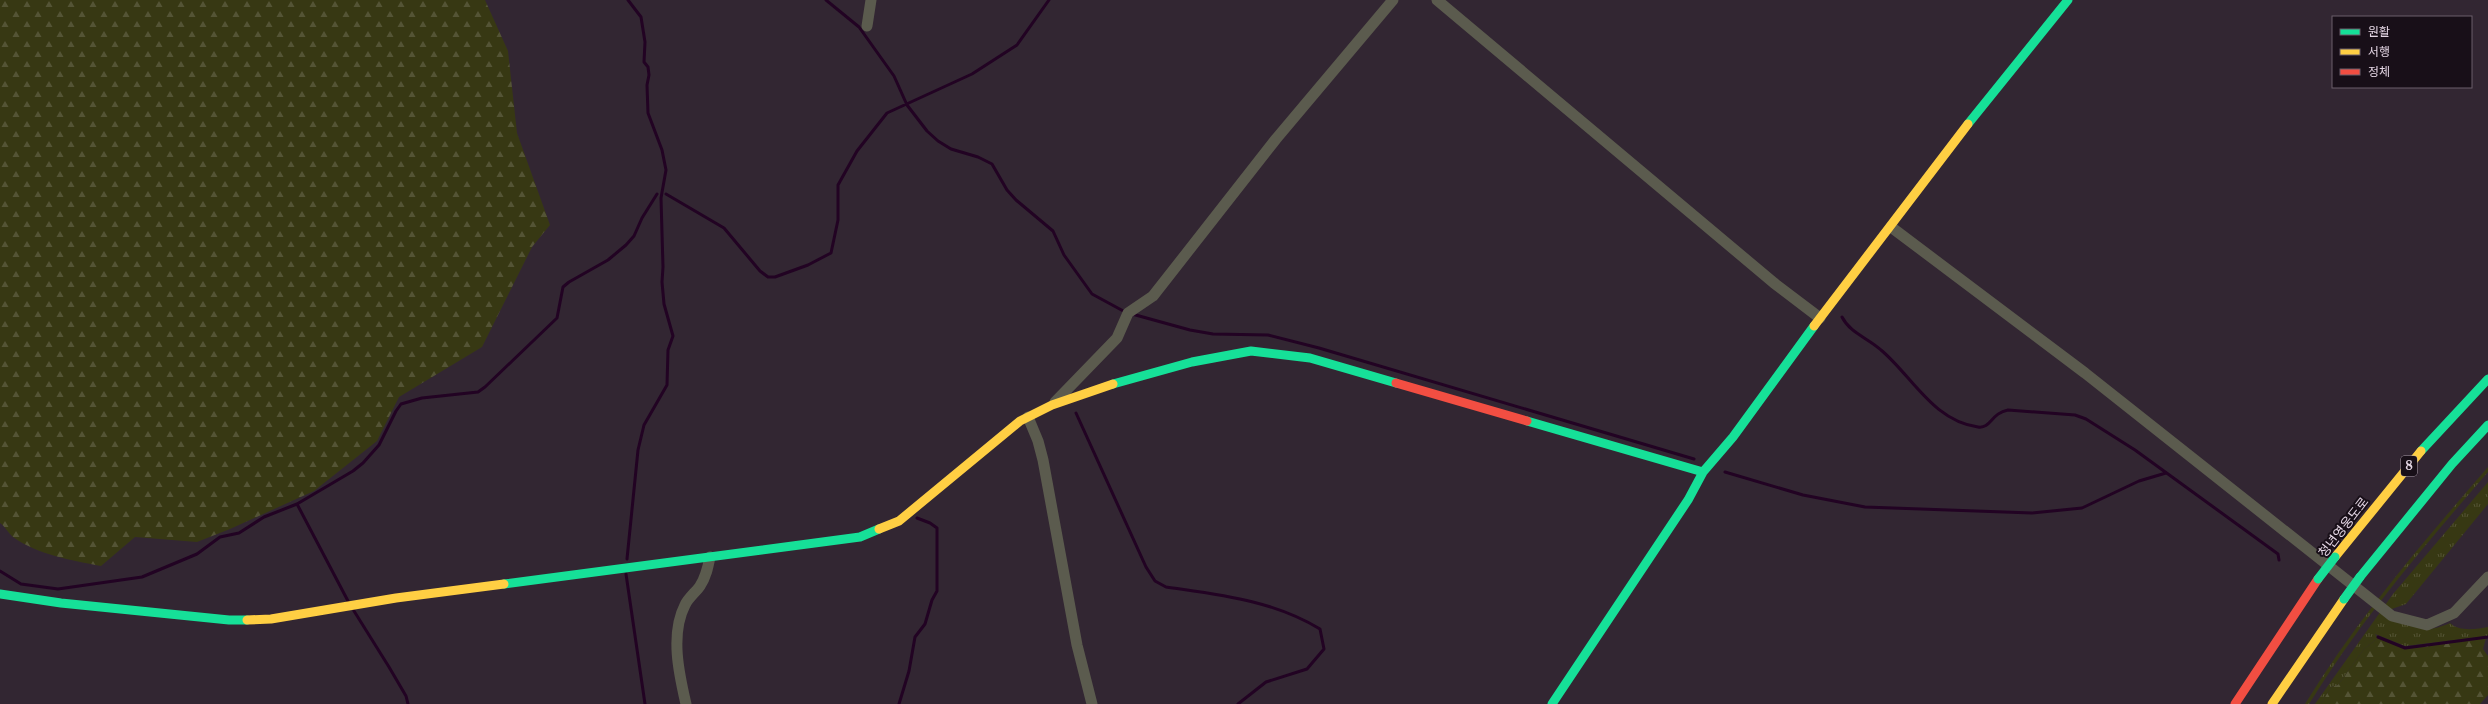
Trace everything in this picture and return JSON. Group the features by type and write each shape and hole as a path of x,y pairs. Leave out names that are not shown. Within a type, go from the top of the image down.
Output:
{"main road":[{"path":"1552,704 1684,506 1703,472 1733,437 1820,318 1988,98 2068,0"},
{"path":"0,594 62,603 208,618 265,620 396,598 860,537 888,527 910,513 967,464 1028,417 1052,405 1101,387 1192,362 1251,351 1286,354 1324,362 1703,472"},
{"name":"청년영웅도로","path":"2235,704 2318,579 2335,557 2428,443 2488,379"},
{"name":"8","path":"2272,704 2360,577 2437,482 2488,425"}],"street":[{"path":"867,26 871,0"},
{"path":"1052,405 1116,338 1128,313 1147,301 1162,285 1276,138 1393,0"},
{"path":"1436,0 1774,283 1820,318"},
{"path":"1891,227 2085,372 2392,616 2427,625 2454,613 2488,577"},
{"path":"1028,417 1038,441 1043,460 1077,645 1092,704"},
{"path":"686,704 679,663 677,640 679,621 685,604 700,586 710,557"}],"green space":[{"path":"0,0 485,0 508,51 517,133 550,225 532,247 482,347 399,397 377,441 314,491 230,529 197,542 135,537 101,566 44,553 13,537 0,523"},
{"path":"2488,467 2488,472 2417,556 2349,643 2309,704 2305,704 2325,672 2369,611 2415,553"},
{"path":"2488,482 2488,504 2406,604 2389,610 2412,624 2425,629 2432,629 2450,623 2463,629 2488,627 2488,636 2405,646 2375,634 2378,638 2364,649 2338,685 2331,687 2321,704 2315,704 2393,594"},
{"path":"2378,638 2405,649 2486,638 2483,649 2488,656 2488,695 2480,704 2321,704 2331,687 2338,685 2364,649"}],"waterway":[{"path":"627,559 638,450 644,425 667,385 668,350 673,336 664,304 662,282 661,198 666,170 662,150 648,113 647,85 649,75 648,67 644,62 645,42 641,17 628,0"},
{"path":"826,0 859,27 894,76 907,105 927,131 938,141 951,149 978,157 992,164 1007,190 1016,200 1053,231 1064,255 1092,294 1127,313"},
{"path":"666,194 724,228 760,271 768,277 775,277 808,265 831,253 838,220 838,185 857,151 887,113 972,74 1017,45 1049,0"},
{"path":"0,571 21,584 58,589 142,577 197,554 220,537 239,533 264,517 297,504 353,471 363,463 379,445 401,404 422,398 478,392 485,387 557,318 563,287 569,282 608,260 626,245 634,236 642,218 657,194"},
{"path":"1132,314 1190,330 1213,334 1268,335 1319,348 1694,459"},
{"path":"1842,317 1845,323 1854,331 1881,350 1924,396 1948,416 1962,423 1978,427 1986,426 1998,414 2008,410 2075,415 2086,419 2135,450 2278,554 2279,560"},
{"path":"1076,413 1146,567 1155,581 1166,587 1226,596 1264,605 1302,619 1320,629 1324,649 1307,669 1266,682 1238,704"},
{"path":"1725,472 1803,495 1865,507 2032,513 2082,508 2139,481 2166,473"},
{"path":"297,504 348,601"},
{"path":"899,704 909,671 915,637 925,624 932,600 937,591 937,528 930,523 917,518"},
{"path":"626,574 645,704"},
{"path":"354,611 406,696 408,704"},
{"path":"2378,637 2405,648 2488,637"}],"traffic: fast":[{"path":"1968,124 2068,0"},
{"path":"1552,704 1688,500 1703,472 1733,437 1814,326"},
{"path":"1113,384 1192,362 1251,351 1310,358 1396,383"},
{"path":"2421,451 2488,379"},
{"path":"1527,421 1703,472"},
{"path":"2360,577 2452,464 2488,425"},
{"path":"504,584 860,537 879,529"},
{"path":"2318,579 2335,557"},
{"path":"2344,599 2360,577"},
{"path":"0,594 61,603 229,620 247,620"}],"traffic: slow":[{"path":"1814,326 1968,124"},
{"path":"879,529 899,521 1020,421 1052,405 1113,384"},
{"path":"2335,557 2421,451"},
{"path":"247,620 271,619 396,598 504,584"},
{"path":"2272,704 2344,599"}],"traffic: jam":[{"path":"1396,383 1527,421"},
{"path":"2235,704 2318,579"}]}
